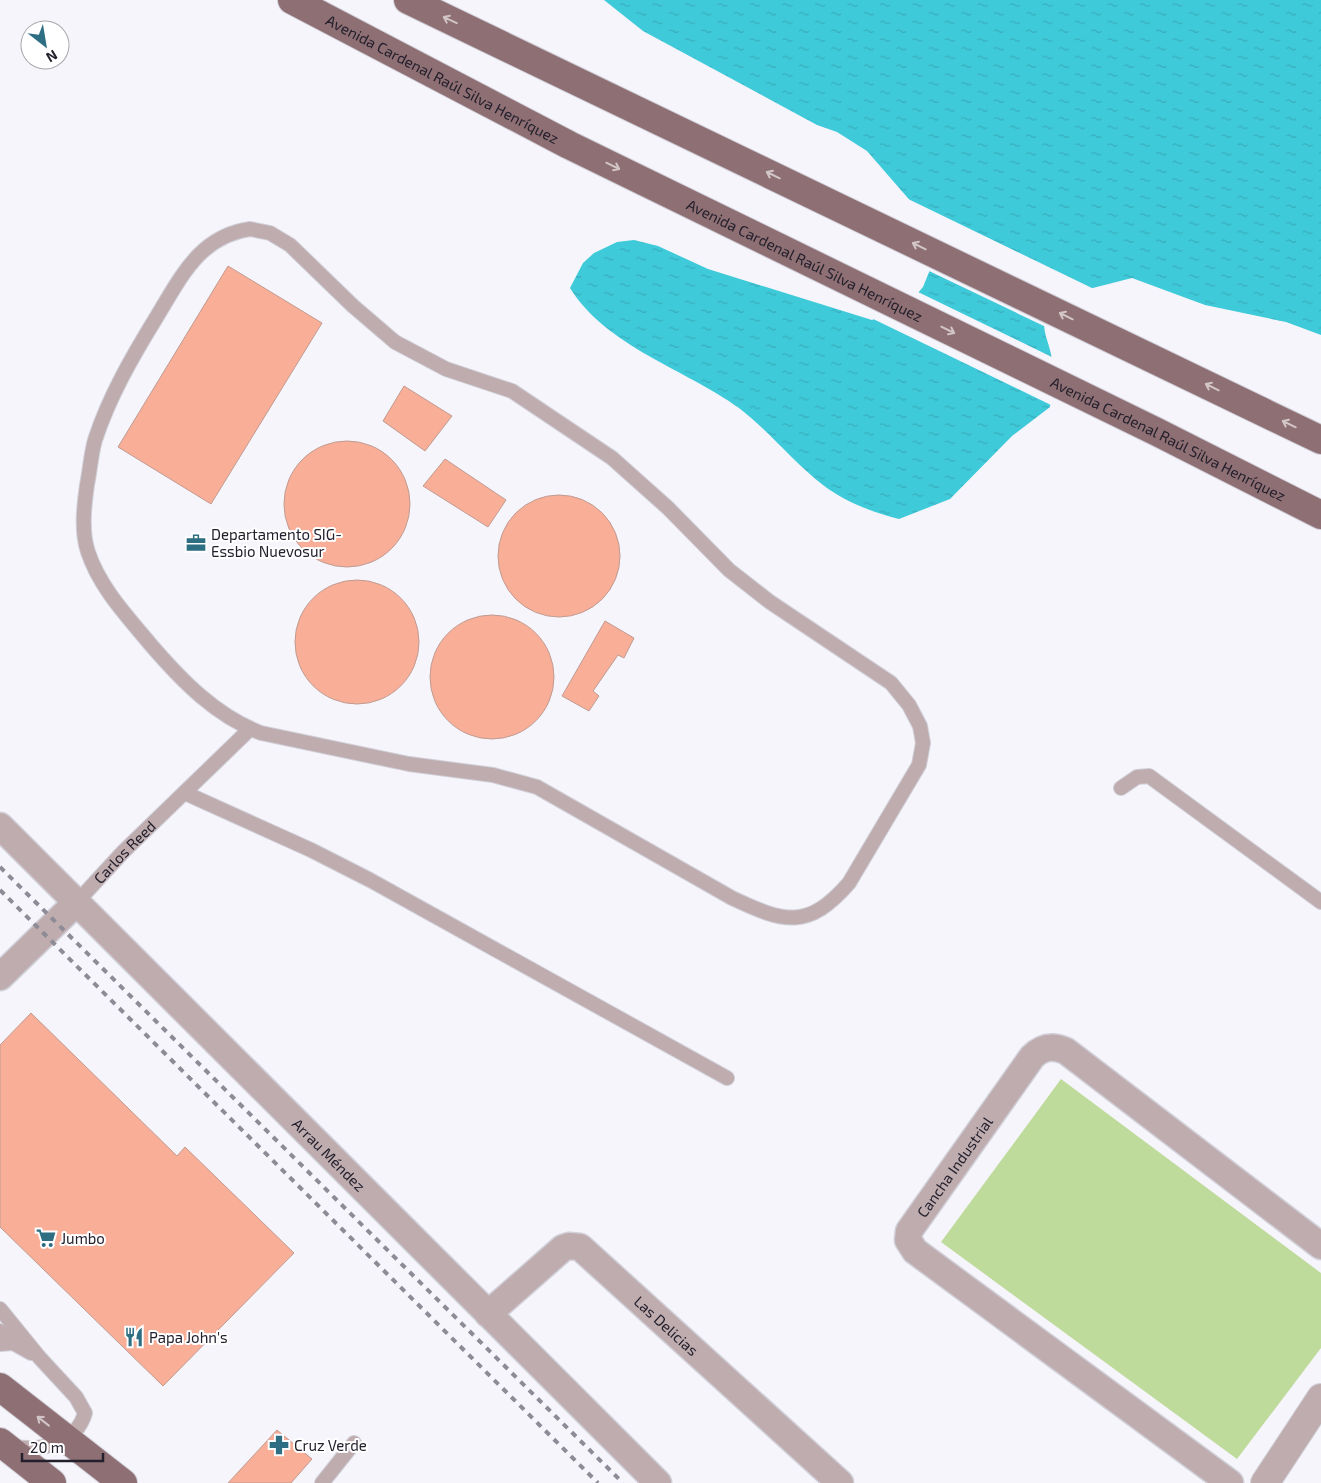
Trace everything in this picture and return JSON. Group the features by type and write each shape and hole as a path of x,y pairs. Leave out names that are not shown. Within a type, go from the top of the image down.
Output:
{"main road":[{"name":"Avenida Cardenal Raúl Silva Henríquez","path":"292,0 569,145 1157,432 1321,515"},
{"path":"408,0 1321,440"},
{"path":"0,1387 123,1483"},
{"path":"1,1443 45,1481"}],"street":[{"name":"Arrau Méndez","path":"0,826 658,1483"},
{"name":"Carlos Reed","path":"0,977 77,902"},
{"name":"Cancha Industrial","path":"1230,1483 915,1251 908,1240 909,1231 1032,1058 1043,1049 1058,1048 1066,1052 1321,1246"},
{"name":"Las Delicias","path":"488,1314 563,1248 569,1246 580,1247 840,1483"},
{"path":"1265,1483 1321,1398"}],"lane":[{"path":"250,229 270,233 290,245 353,306 395,342 446,369 512,391 612,458 668,508 729,570 770,602 890,683 909,705 920,726 924,743 919,765 849,882 836,897 818,912 800,918 777,917 732,898 537,787 493,775 409,764 261,734 250,729 234,722 212,706 167,663 115,602 98,576 87,550 84,531 84,502 95,441 130,360 185,270 212,242 233,231 250,229"},
{"name":"Carlos Reed","path":"77,902 123,852 250,729"},
{"path":"1121,788 1137,777 1149,776 1321,902"},
{"path":"185,793 311,850 370,880 728,1078"},
{"path":"0,1309 39,1357 76,1397 85,1413 82,1422 67,1439 38,1448 20,1448 1,1443"},
{"path":"0,1331 7,1343 39,1357"},
{"path":"322,1483 354,1443"}],"green space":[{"path":"1061,1079 1321,1273 1321,1348 1237,1459 941,1242"}],"water":[{"path":"604,0 1321,0 1321,335 1286,322 1205,305 1132,278 1081,291 1044,316 1044,329 1053,365 1050,407 1012,436 950,499 899,519 869,510 823,485 801,467 761,426 739,408 718,394 625,342 604,326 570,288 583,263 594,253 617,242 634,240 658,246 708,269 872,320 910,302 923,287 936,255 933,227 867,151 837,132 817,125 643,31"}],"pier":[{"path":"902,196 1094,289 1082,293 1057,307 1047,317 1046,327 927,270 934,255 930,228"},
{"path":"916,291 1054,358 1056,386 1053,406 867,316 871,317 909,301"}],"building":[{"path":"228,266 322,323 211,504 118,447"},
{"path":"404,386 452,416 425,451 383,421"},
{"path":"347,441 371,446 391,460 405,480 410,504 405,528 391,548 371,562 347,567 323,562 303,548 289,528 284,504 289,480 303,460 323,446"},
{"path":"445,459 506,500 488,527 423,486"},
{"path":"559,495 571,496 582,500 593,505 602,513 610,522 615,533 619,544 619,568 615,579 610,590 602,599 593,607 582,612 571,616 559,617 547,616 536,612 525,607 516,599 508,590 503,579 499,568 498,556 499,544 503,533 508,522 516,513 525,505 536,500 547,496"},
{"path":"357,580 381,585 401,598 414,618 419,642 414,666 401,686 381,699 357,704 333,699 313,686 300,666 295,642 300,618 313,598 333,585"},
{"path":"492,615 516,620 536,633 549,653 554,677 549,701 536,721 516,734 492,739 468,734 448,721 435,701 430,677 435,653 448,633 468,620"},
{"path":"605,621 634,638 624,658 618,655 593,691 599,696 589,711 562,696"},
{"path":"31,1013 177,1156 185,1147 294,1253 163,1386 0,1227 0,1045"},
{"name":"Cruz Verde","path":"277,1430 312,1459 291,1483 228,1483"}],"railway":[{"path":"0,867 623,1483"},
{"path":"0,890 598,1483"}],"place":[{"name":"Departamento SIG- Essbio Nuevosur","path":"196,543"},
{"name":"Jumbo","path":"46,1238"},
{"name":"Papa John's","path":"134,1337"},
{"name":"Cruz Verde","path":"279,1445"}]}
